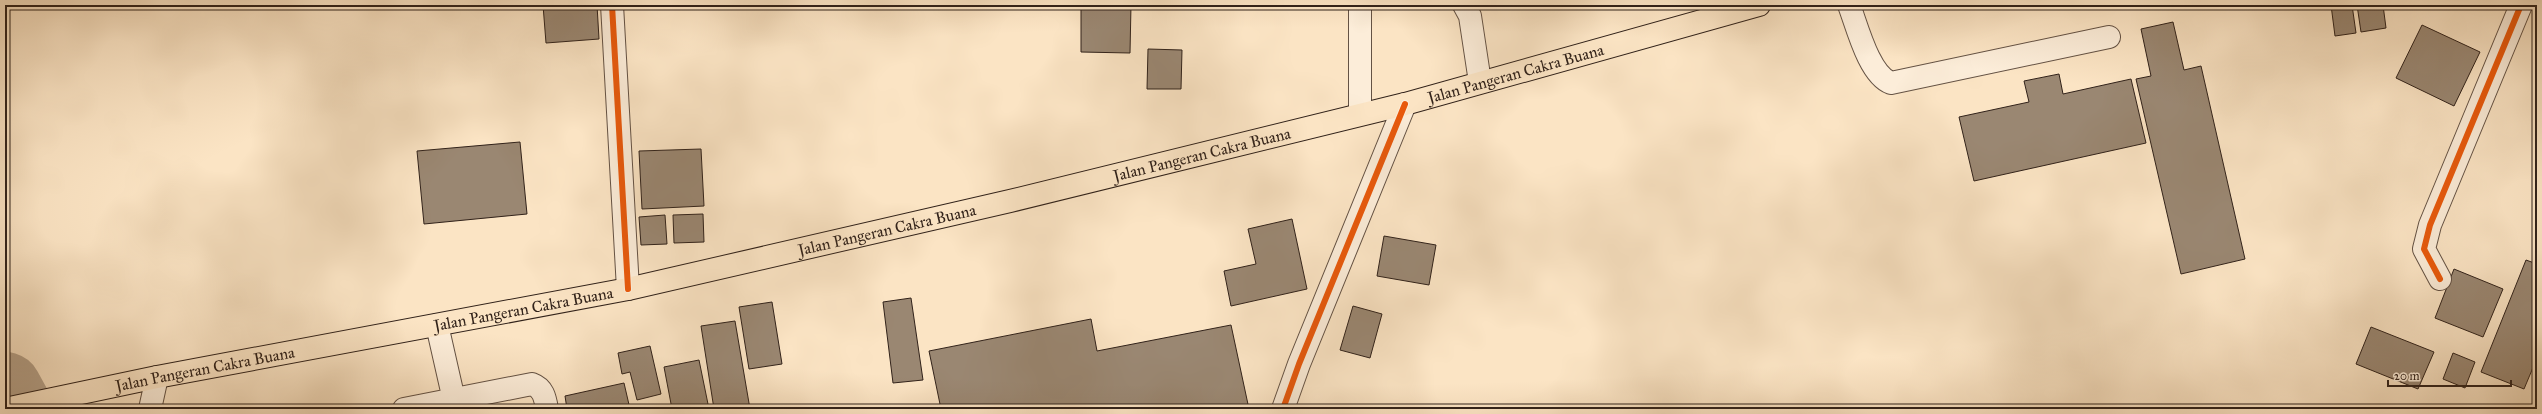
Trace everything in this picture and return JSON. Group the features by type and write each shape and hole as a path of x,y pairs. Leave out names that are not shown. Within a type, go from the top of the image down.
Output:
{"main road":[{"name":"Jalan Pangeran Cakra Buana","path":"5,409 157,377 628,289 1010,201 1360,113 1405,104 1759,5"}],"street":[{"path":"612,5 628,289"},
{"path":"1360,5 1360,113"},
{"path":"1464,5 1470,16 1480,82"},
{"path":"1849,5 1876,70 1885,81 1891,83 2109,37"},
{"path":"2440,279 2424,249 2430,225 2521,5"},
{"path":"1283,409 1298,364 1405,104"},
{"path":"437,325 454,400"},
{"path":"150,409 157,377"},
{"path":"404,409 532,384 539,387 542,391 548,409"}],"building":[{"path":"543,5 597,5 599,39 546,43"},
{"path":"1081,5 1131,5 1130,53 1081,52"},
{"path":"2331,5 2352,5 2356,33 2335,36"},
{"path":"2357,5 2383,5 2386,28 2361,32"},
{"path":"2173,22 2184,70 2201,66 2245,259 2181,274 2136,79 2151,76 2141,29"},
{"path":"2422,25 2480,52 2454,106 2396,78"},
{"path":"1148,49 1182,50 1181,89 1147,89"},
{"path":"2059,74 2063,94 2131,79 2146,143 1974,181 1959,117 2029,102 2024,81"},
{"path":"520,142 527,214 424,224 417,151"},
{"path":"701,149 704,206 642,209 639,151"},
{"path":"703,214 704,242 674,243 673,215"},
{"path":"665,215 667,244 641,245 639,217"},
{"path":"1292,219 1307,289 1231,306 1224,271 1256,264 1248,229"},
{"path":"1384,236 1436,245 1429,285 1377,276"},
{"path":"2526,260 2537,264 2537,358 2524,389 2481,372"},
{"path":"2454,269 2503,289 2483,337 2435,318"},
{"path":"911,298 923,380 893,383 883,302"},
{"path":"772,302 782,364 749,369 739,307"},
{"path":"1353,306 1382,314 1370,358 1340,350"},
{"path":"1091,319 1097,351 1231,325 1249,409 941,409 929,351"},
{"path":"735,321 750,409 714,409 701,326"},
{"path":"2371,327 2434,352 2418,389 2356,364"},
{"path":"650,346 661,394 637,400 630,372 622,374 618,353"},
{"path":"2453,353 2475,362 2465,388 2443,379"},
{"path":"699,360 709,409 672,409 664,367"},
{"path":"624,383 630,409 567,409 565,396"}],"waterway":[{"path":"5,389 16,409"}],"cycle path":[{"path":"612,5 628,289"},
{"path":"2440,279 2424,249 2430,225 2521,5"},
{"path":"1283,409 1299,364 1405,104"}]}
